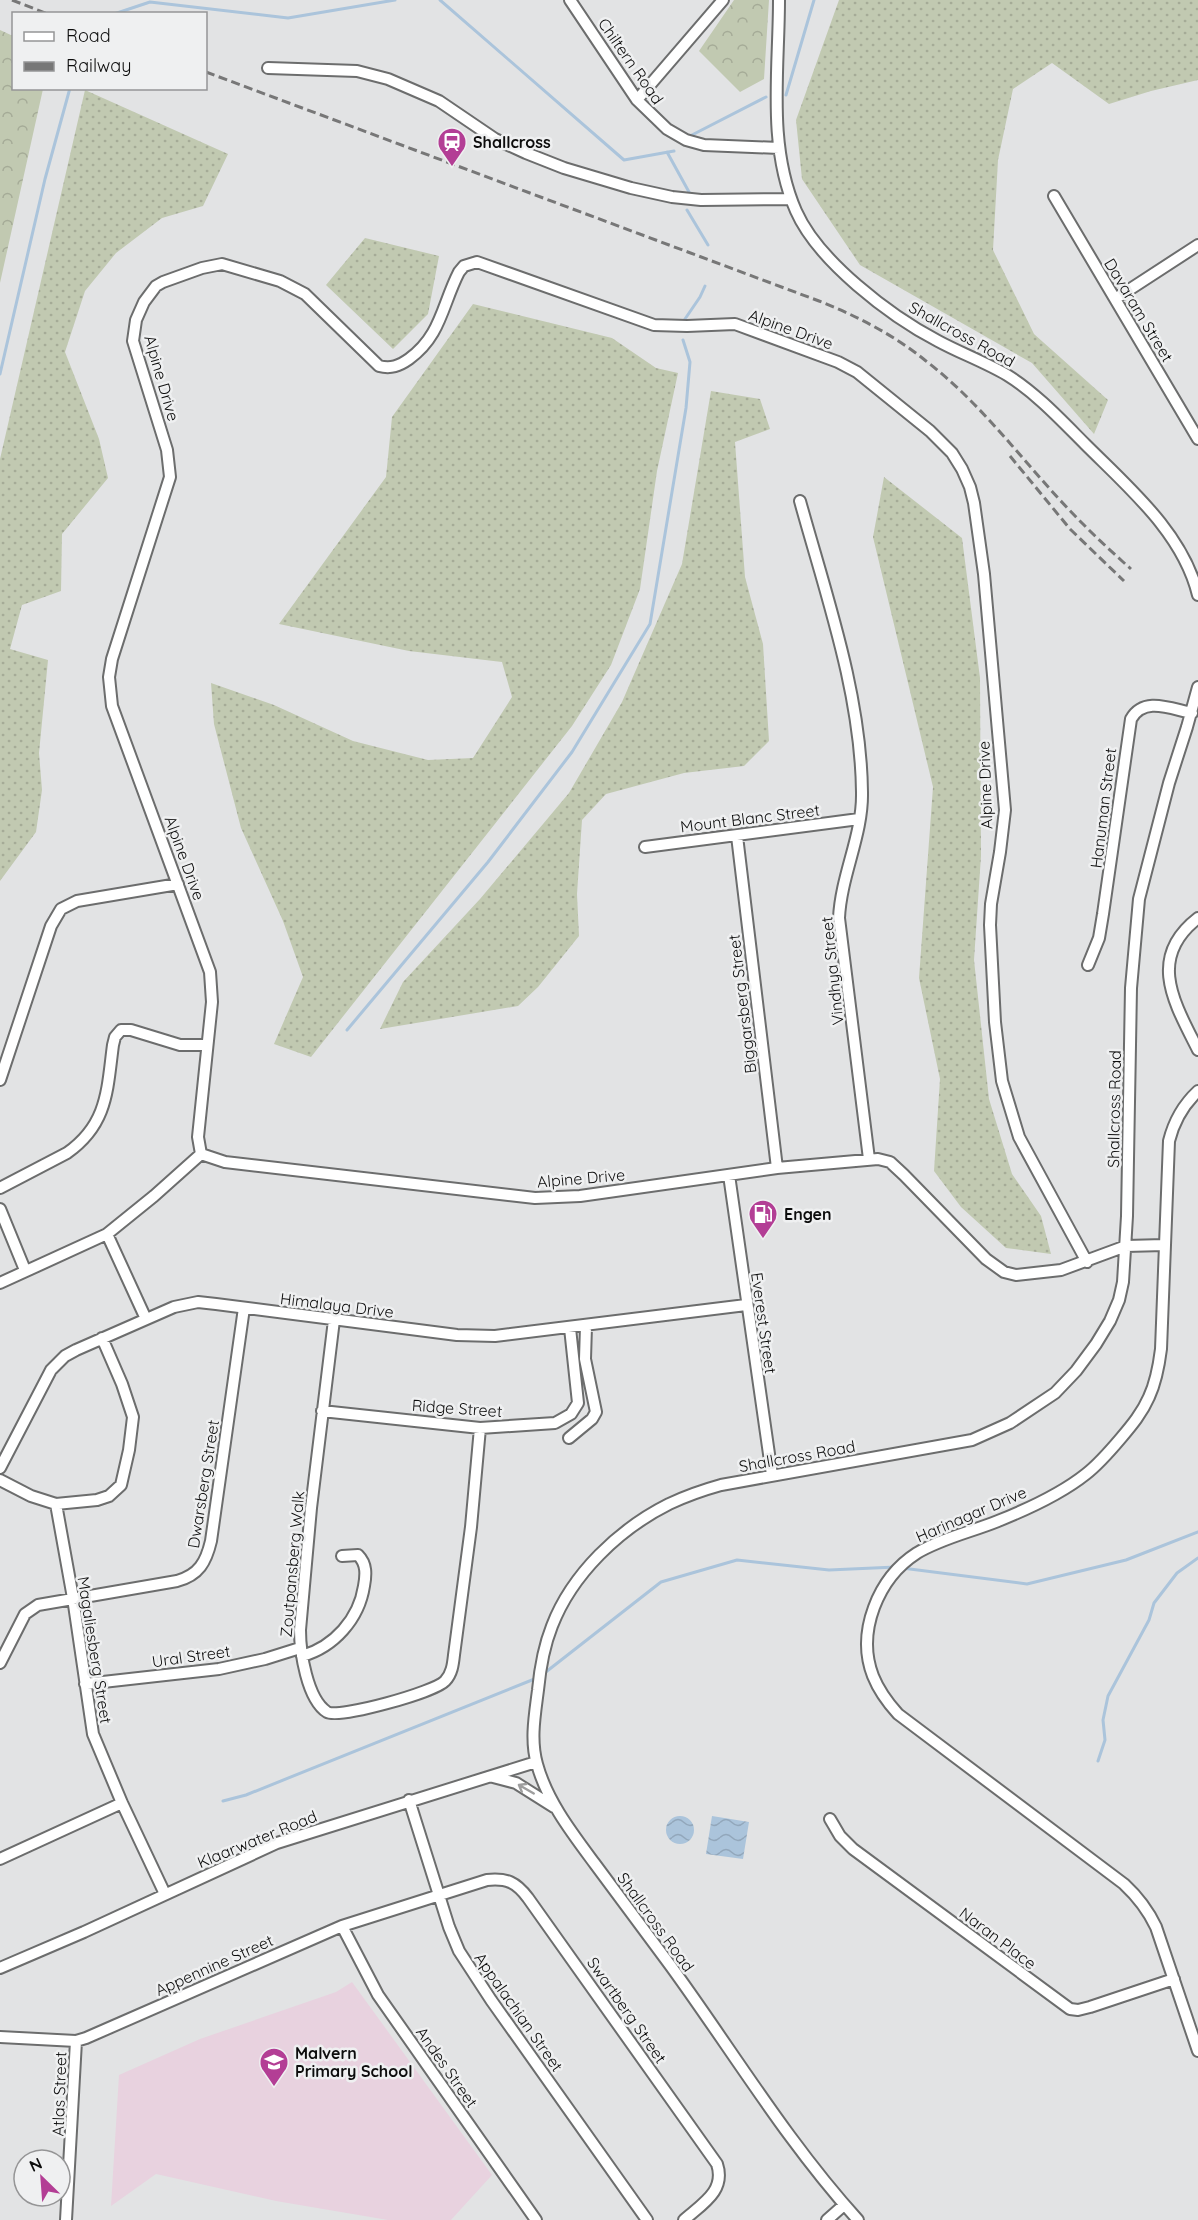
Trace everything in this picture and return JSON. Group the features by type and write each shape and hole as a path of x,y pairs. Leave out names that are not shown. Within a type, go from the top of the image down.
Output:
{"street":[{"name":"Chiltern Road","path":"570,0 637,100 667,129 686,140 723,147 779,148"},
{"path":"637,100 723,0"},
{"name":"Shallcross Road","path":"779,0 776,72 779,148 784,178 791,199 812,239 844,274 901,318 934,339 989,365 1033,394 1107,466 1158,520 1194,565 1198,594"},
{"path":"268,68 357,71 388,79 439,101 495,139 564,168 631,188 672,197 701,200 791,199"},
{"name":"Davaram Street","path":"1054,196 1198,439"},
{"path":"1115,299 1198,245"},
{"name":"Alpine Drive","path":"1087,1262 1019,1137 1002,1081 995,1022 990,925 1005,810 984,574 970,487 962,469 940,440 857,372 838,362 735,324 654,325 477,262 464,266 459,272 435,329 425,346 393,368 379,366 305,294 280,281 222,264 202,268 156,286 144,302 136,320 133,341 167,450 170,477 112,659 109,691 112,706 210,972 212,1002 198,1137 201,1154 225,1162 535,1198 580,1196 777,1168 878,1159 890,1162 986,1259 1004,1272 1016,1275 1061,1270 1087,1262 1126,1246 1164,1245"},
{"name":"Vindhya Street","path":"800,501 855,708 862,792 859,819 842,892 839,918 869,1159"},
{"name":"Shallcross Road","path":"858,2220 776,2116 551,1798 536,1762 533,1741 534,1714 545,1649 552,1625 583,1574 617,1538 668,1504 721,1485 772,1474 955,1444 990,1432 1030,1411 1055,1393 1076,1371 1110,1321 1124,1282 1131,988 1139,900 1168,783 1192,713 1198,687"},
{"name":"Hanuman Street","path":"1088,965 1099,938 1102,922 1131,719 1140,707 1148,705 1192,713"},
{"path":"1187,727 1198,735"},
{"name":"Mount Blanc Street","path":"645,847 859,819"},
{"name":"Biggarsberg Street","path":"737,836 777,1168"},
{"path":"0,1080 51,926 61,909 85,899 178,884"},
{"path":"1198,918 1189,925 1177,941 1168,966 1175,1004 1198,1050"},
{"path":"0,1188 67,1153 83,1139 100,1117 104,1106 115,1038 121,1030 131,1030 180,1045 207,1045"},
{"name":"Harinagar Drive","path":"1198,1091 1185,1103 1177,1117 1169,1141 1162,1321 1158,1366 1150,1396 1133,1424 1104,1457 1069,1486 1017,1513 933,1545 910,1558 887,1581 878,1598 873,1610 868,1640 873,1675 887,1702 898,1714 1138,1896 1156,1927 1198,2051"},
{"path":"0,1283 107,1234 201,1154"},
{"name":"Everest Street","path":"729,1175 772,1474"},
{"path":"0,1209 25,1270"},
{"path":"107,1234 146,1319"},
{"name":"Himalaya Drive","path":"0,1468 51,1370 65,1356 102,1338 185,1304 207,1303 334,1320 495,1336 746,1305"},
{"name":"Dwarsberg Street","path":"0,1663 20,1623 29,1610 38,1605 177,1581 194,1574 204,1564 211,1540 244,1308"},
{"name":"Zoutpansberg Walk","path":"334,1320 301,1608 301,1652 315,1697 326,1711 333,1714 370,1707 438,1687 449,1676 454,1655 471,1527 480,1428"},
{"path":"569,1438 592,1419 596,1412 585,1359 586,1326"},
{"name":"Ridge Street","path":"322,1411 480,1428 555,1423 571,1414 578,1403 570,1328"},
{"path":"0,1480 31,1496 56,1504 97,1500 116,1491 124,1478 133,1417 122,1384 102,1338"},
{"name":"Magaliesberg Street","path":"56,1504 73,1598 93,1734 122,1803 165,1894"},
{"name":"Ural Street","path":"85,1684 219,1669 301,1652 315,1652 329,1643 351,1620 360,1605 365,1566 358,1556 342,1556"},
{"name":"Klaarwater Road","path":"0,1968 277,1843 536,1762"},
{"path":"490,1776 516,1783 558,1810"},
{"name":"Appalachian Street","path":"409,1800 449,1927 471,1971 647,2220"},
{"path":"0,1860 122,1803"},
{"name":"Naran Place","path":"830,1819 840,1836 853,1849 1070,2009 1090,2007 1174,1979"},
{"name":"Swartberg Street","path":"438,1895 487,1880 498,1879 509,1880 518,1886 528,1898 717,2164 720,2181 715,2193 684,2220"},
{"name":"Appennine Street","path":"0,2037 76,2041 109,2029 342,1926 438,1895"},
{"name":"Andes Street","path":"342,1926 378,1995 536,2220"},
{"name":"Atlas Street","path":"66,2220 76,2041"},
{"path":"827,2220 844,2205"}],"shaded area":[{"name":"Malvern Primary School","path":"352,1982 492,2175 451,2220 388,2220 276,2201 156,2174 111,2206 119,2075 200,2039 336,1992"}],"green space":[{"path":"734,0 769,0 764,79 740,92 699,51"},
{"path":"839,0 1198,0 1198,80 1109,104 1052,63 1013,89 998,160 993,250 1034,334 1108,400 1094,434 1032,363 860,265 802,179 796,120"},
{"path":"0,30 12,36 12,90 43,90 0,283"},
{"path":"85,90 228,154 203,206 162,218 116,253 85,291 65,352 99,439 108,478 62,534 61,591 22,605 10,649 48,660 39,753 42,790 36,832 0,881 0,459"},
{"path":"365,238 439,256 428,314 393,349 326,285"},
{"path":"473,304 612,338 656,368 678,373 657,471 640,589 611,665 572,726 311,1057 274,1044 303,977 283,921 241,828 214,724 211,683 274,705 353,741 428,760 473,758 512,697 502,662 409,651 279,624 386,477 392,417"},
{"path":"711,391 760,399 770,429 735,442 745,577 763,644 769,741 744,766 684,773 606,794 582,820 577,894 579,936 538,987 518,1006 380,1029 403,982 480,899 569,793 622,702 682,564"},
{"path":"884,477 962,538 980,678 981,856 974,960 989,1099 1012,1174 1041,1216 1051,1254 1006,1248 961,1207 934,1171 940,1079 919,978 933,787 873,537"}],"water":[{"path":"680,1816 690,1820 694,1830 690,1840 680,1844 670,1840 666,1830 670,1820"},
{"path":"712,1816 749,1822 743,1859 706,1854"}],"waterway":[{"path":"120,12 150,2 288,18 395,0"},
{"path":"440,0 624,160 674,151"},
{"path":"786,95 814,0"},
{"path":"0,374 45,179 69,90"},
{"path":"690,136 766,97"},
{"path":"667,152 689,192"},
{"path":"687,210 708,245"},
{"path":"685,319 705,286"},
{"path":"347,1030 488,862 572,752 650,624 686,408 690,362 683,340"},
{"path":"902,1568 1027,1584 1126,1560 1198,1532"},
{"path":"1098,1761 1105,1740 1103,1720 1108,1696 1149,1620 1154,1603 1177,1573 1198,1558"},
{"path":"542,1675 661,1582 737,1560 829,1570 896,1567"},
{"path":"223,1801 246,1795 537,1678"}],"railway":[{"path":"12,0 43,12"},
{"path":"207,72 819,301 875,327 914,352 962,392 1068,508 1131,569"},
{"path":"1010,456 1070,529 1124,581"}],"place":[{"name":"Shallcross","path":"452,168"},
{"name":"Engen","path":"763,1240"},
{"name":"Malvern Primary School","path":"274,2088"}]}
